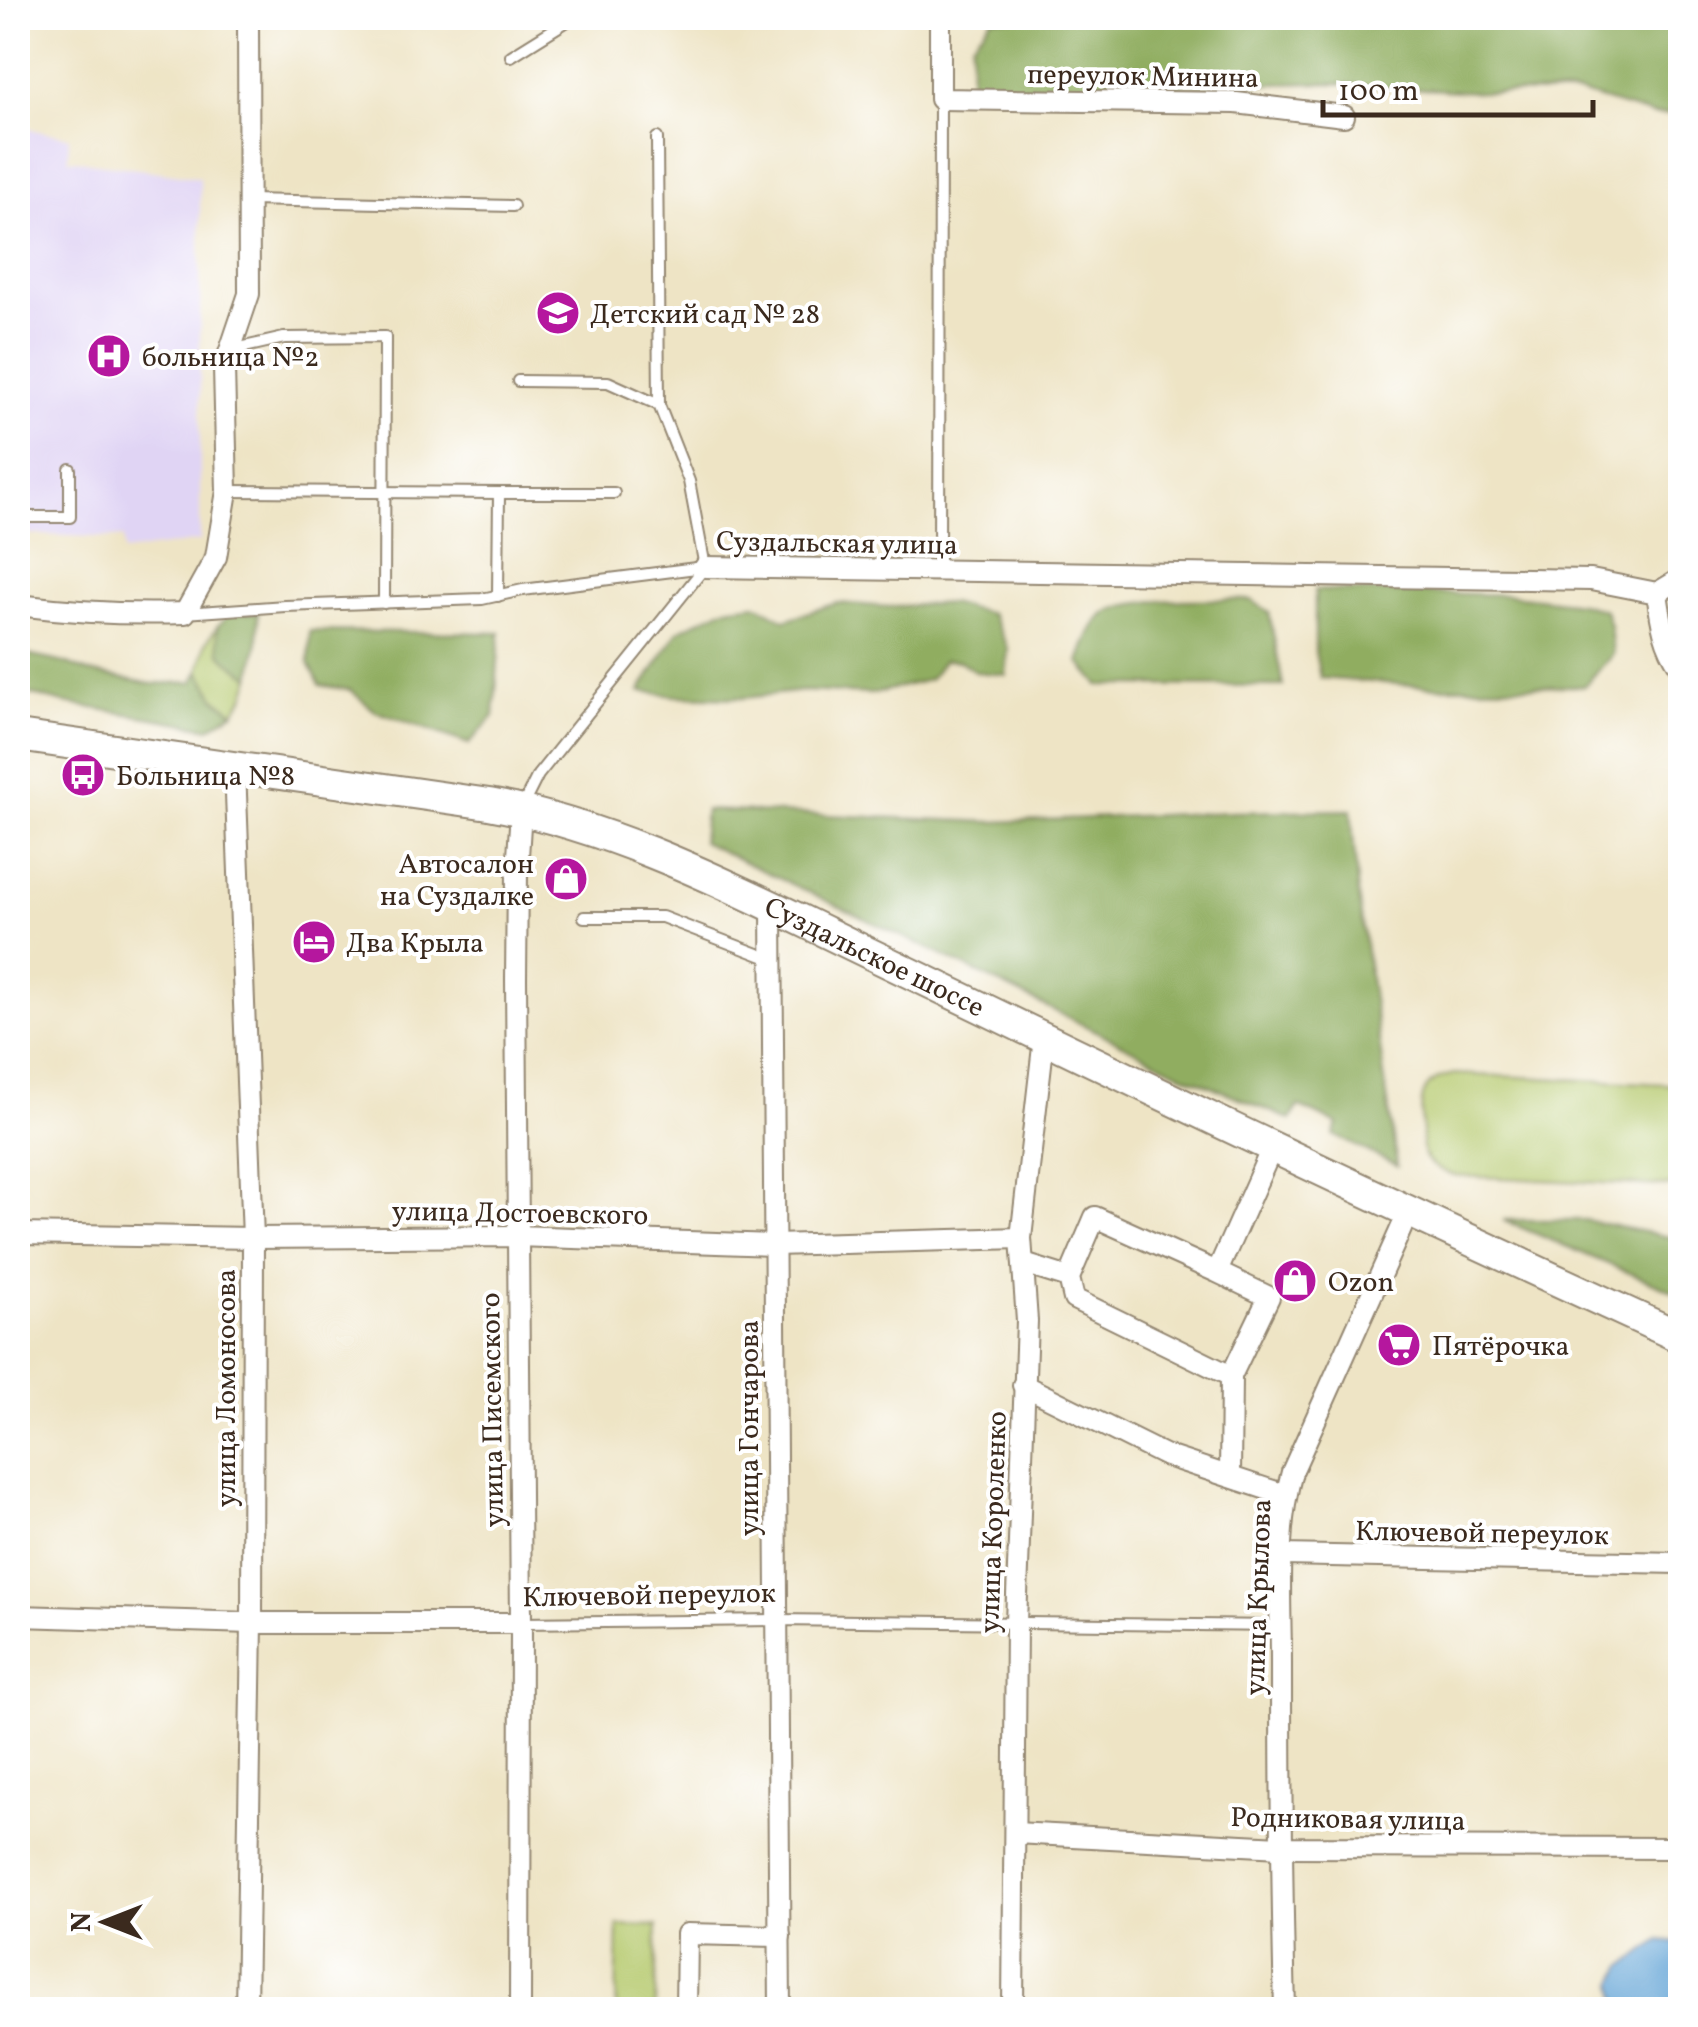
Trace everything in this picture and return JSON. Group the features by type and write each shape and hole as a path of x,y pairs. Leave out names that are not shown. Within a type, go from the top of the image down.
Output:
{"main road":[{"name":"Суздальское шоссе","path":"18,736 521,810 673,861 1272,1148 1680,1337"}],"street":[{"path":"185,613 216,557 227,491 224,368 249,294 248,18"},
{"path":"940,18 940,99"},
{"name":"переулок Минина","path":"940,99 1236,103 1344,116"},
{"name":"Суздальская улица","path":"705,567 1591,580 1657,594"},
{"path":"1680,579 1657,594 1662,630 1680,666"},
{"name":"Суздальская улица","path":"18,605 72,612 185,613"},
{"name":"улица Ломоносова","path":"235,768 253,1238 246,2010"},
{"name":"улица Писемского","path":"520,2010 516,1236 517,872 521,810"},
{"name":"улица Гончарова","path":"772,906 780,2010"},
{"name":"улица Короленко","path":"1013,2010 1016,1622 1027,1321 1021,1238 1044,1038"},
{"path":"1217,1272 1272,1148"},
{"name":"улица Крылова","path":"1285,2010 1281,1626 1285,1496 1292,1472 1410,1212"},
{"path":"1230,1476 1232,1376 1269,1297 1096,1217 1069,1278 1074,1298 1232,1376"},
{"name":"улица Достоевского","path":"18,1234 253,1238 516,1236 774,1244 1021,1238"},
{"path":"1024,1264 1069,1278"},
{"path":"1023,1384 1164,1455 1285,1496"},
{"name":"Ключевой переулок","path":"1282,1555 1680,1563"},
{"name":"Ключевой переулок","path":"18,1616 252,1623 521,1623"},
{"name":"Родниковая улица","path":"1015,1834 1281,1847 1680,1848"},
{"path":"686,2010 687,1934 780,1936"}],"lane":[{"path":"511,56 572,18"},
{"path":"939,571 940,99"},
{"path":"521,810 538,776 705,567 689,480 658,405 657,138"},
{"path":"249,200 513,206"},
{"path":"230,350 284,338 385,338 384,603"},
{"path":"518,381 608,382 658,405"},
{"path":"18,518 70,517 70,469"},
{"path":"227,491 614,493"},
{"path":"498,596 499,492"},
{"name":"Суздальская улица","path":"185,613 498,596 705,567"},
{"path":"584,916 662,916 772,959"},
{"name":"Ключевой переулок","path":"521,1623 777,1620 1281,1626"}],"shaded area":[{"name":"больница №2","path":"18,127 69,137 68,159 200,178 200,541 124,552 123,538 18,534"}],"green space":[{"path":"993,18 1680,18 1680,113 1653,115 1579,93 1475,92 1330,83 1006,88 970,81 972,43"},
{"path":"1315,590 1512,595 1580,603 1605,610 1613,654 1584,686 1437,687 1320,678 1315,652"},
{"path":"1175,600 1251,600 1269,612 1283,686 1099,685 1079,662 1095,624 1117,608"},
{"path":"837,603 890,607 949,603 991,614 1008,648 1006,675 976,672 960,661 944,660 929,680 872,694 803,691 743,698 640,691 678,631 725,608 756,604 785,620"},
{"path":"258,612 258,641 251,677 220,653 217,627 228,615"},
{"path":"217,627 220,653 251,677 234,712 216,699 199,671 206,643"},
{"path":"310,631 500,633 494,716 469,744 375,711 350,690 320,685 309,663"},
{"path":"18,653 152,684 193,682 199,671 216,699 234,712 210,728 64,703 18,691"},
{"path":"705,810 993,822 1351,810 1358,895 1397,1166 1334,1135 1338,1124 1298,1106 1291,1120 1187,1076 702,842"},
{"path":"1455,1074 1667,1084 1680,1088 1680,1184 1457,1176 1443,1171 1426,1159 1423,1151 1422,1099 1435,1081"},
{"path":"1503,1220 1585,1220 1680,1239 1680,1294"},
{"path":"618,1925 657,1926 655,2009 616,2009"}],"water":[{"path":"1660,1940 1680,1942 1680,2009 1619,2009 1615,1983 1624,1966"}],"place":[{"name":"Детский сад № 28","path":"558,313"},
{"name":"больница №2","path":"109,356"},
{"name":"Больница №8","path":"83,775"},
{"name":"Автосалон на Суздалке","path":"566,879"},
{"name":"Два Крыла","path":"314,942"},
{"name":"Ozon","path":"1295,1281"},
{"name":"Пятёрочка","path":"1399,1345"}]}
